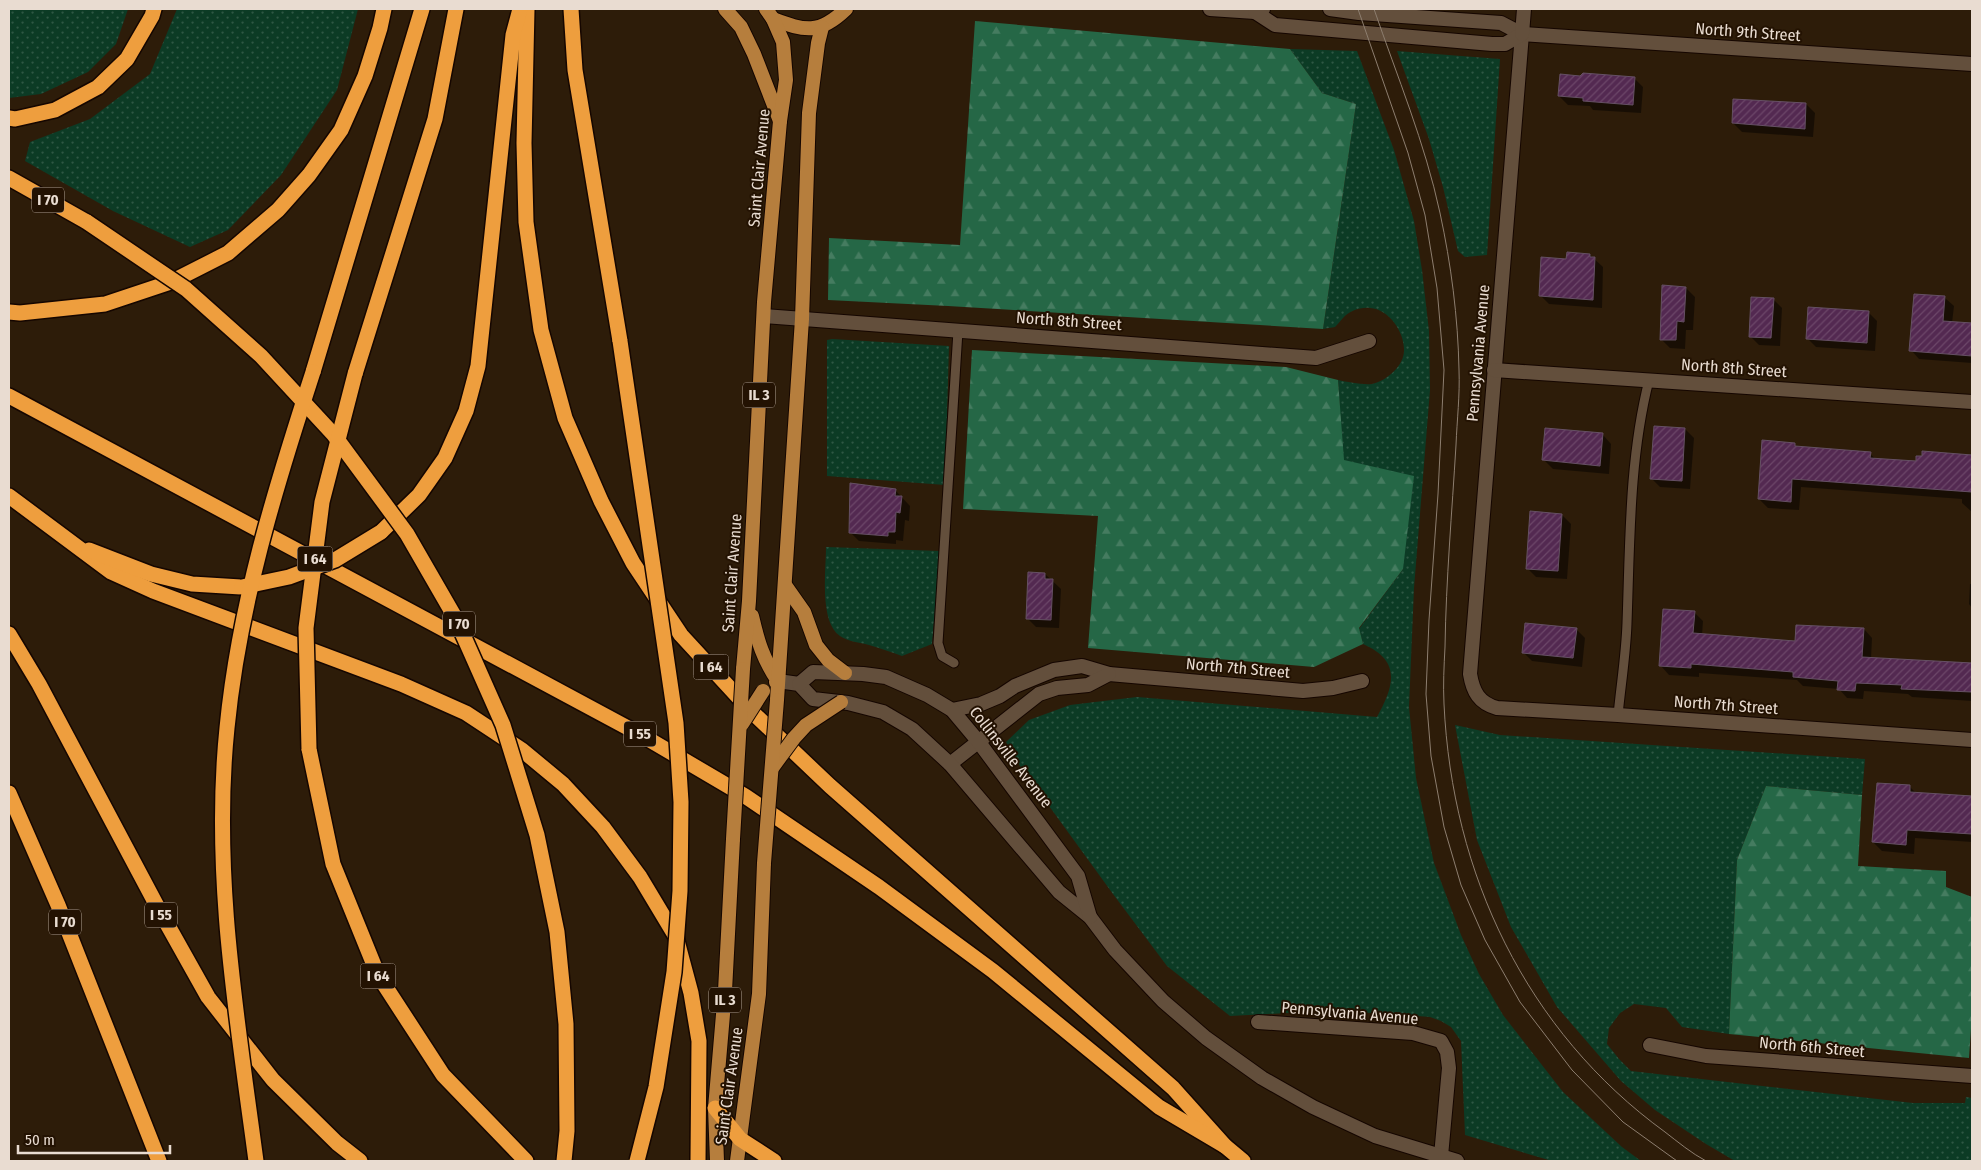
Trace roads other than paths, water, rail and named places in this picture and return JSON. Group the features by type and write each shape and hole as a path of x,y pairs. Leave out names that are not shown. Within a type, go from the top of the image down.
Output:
{"highway":[{"path":"9,118 15,119 55,110 98,87 126,59 152,16 154,9"},
{"path":"9,312 20,313 105,304 171,282 228,253 278,210 309,175 341,130 365,76 384,9"},
{"path":"256,1161 224,901 222,812 227,728 244,610 274,493 313,372 422,9"},
{"name":"I 64","path":"456,9 435,119 354,374 322,502 306,628 309,749 333,864 378,974 443,1075 526,1161"},
{"path":"74,545 151,574 192,584 241,587 289,577 335,560 381,532 419,495 445,458 466,411 478,366 513,35 520,9"},
{"name":"I 64","path":"527,9 524,143 526,222 541,330 565,418 601,501 633,563 681,634 752,711 830,786 1173,1088 1225,1146"},
{"path":"571,9 575,70 620,341 676,723 681,802 680,891 674,972 656,1087 637,1161"},
{"name":"I 70","path":"9,178 87,222 186,289 261,356 334,435 402,526 456,619 503,725 537,835 557,932 566,1024 567,1131 564,1161"},
{"name":"I 55","path":"9,396 643,736 745,796 879,887 978,960 1159,1107 1225,1146 1243,1161"},
{"path":"9,496 110,572 153,591 401,684 466,713 522,750 563,784 603,827 640,877 676,937 692,994 699,1041 698,1161"},
{"name":"I 55","path":"9,634 39,684 208,998 273,1080 338,1143 360,1161"},
{"name":"I 70","path":"9,794 58,904 118,1052 159,1161"},
{"path":"716,1108 740,1139 774,1161"}],"main road":[{"path":"725,9 742,27 780,122"},
{"path":"769,14 799,29 822,27 836,19 846,9"},
{"name":"Saint Clair Avenue","path":"717,1161 716,1108 725,991 743,669 749,601 764,316 780,122 786,80 783,42 769,14"},
{"name":"Saint Clair Avenue","path":"737,1161 759,994 764,863 785,584 802,319 809,113 818,43 822,27"},
{"path":"785,584 804,612 816,645 828,660 845,673"},
{"path":"741,726 763,692 778,681 765,661 757,641 749,601"},
{"path":"772,769 794,738 806,725 841,702"}],"street":[{"name":"North 9th Street","path":"1210,9 1259,10 1275,25 1450,41 1505,44 1522,34"},
{"name":"North 9th Street","path":"1330,9 1359,13 1501,23 1522,34 1972,64"},
{"name":"Pennsylvania Avenue","path":"1479,699 1472,688 1470,674 1524,9"},
{"name":"North 8th Street","path":"764,316 1316,358 1370,341"},
{"name":"North 8th Street","path":"1494,370 1972,402"},
{"name":"North 7th Street","path":"952,710 981,704 1000,696 1015,686 1054,670 1082,666 1109,674 1303,691 1334,688 1362,681"},
{"name":"Collinsville Avenue","path":"1090,917 1078,876 978,741 952,710 928,694 886,677 813,672 799,684 813,699 841,702 883,712 912,729 950,764 1059,892 1090,917 1115,950 1163,1001 1206,1038 1262,1078 1313,1107 1375,1136 1457,1161"},
{"path":"950,764 1039,694 1057,688 1088,685 1109,674"},
{"path":"778,681 799,684"},
{"name":"North 7th Street","path":"1479,699 1486,705 1497,708 1972,740"},
{"name":"Pennsylvania Avenue","path":"1258,1022 1413,1034 1441,1041 1447,1052 1449,1068 1441,1156"},
{"name":"North 6th Street","path":"1650,1045 1706,1056 1972,1076"}],"lane":[{"path":"954,663 942,656 938,644 958,331"},
{"path":"1618,715 1627,625 1628,539 1638,438 1643,402 1649,380"}],"tram line":[{"path":"1358,9 1408,153 1425,215 1437,288 1444,370 1426,694 1431,756 1444,827 1461,885 1485,940 1520,1002 1572,1070 1623,1122 1677,1161"},
{"path":"1374,9 1427,161 1440,213 1453,291 1459,389 1448,571 1444,704 1450,767 1462,828 1481,887 1505,944 1536,997 1573,1046 1616,1092 1665,1132 1706,1161"}]}
